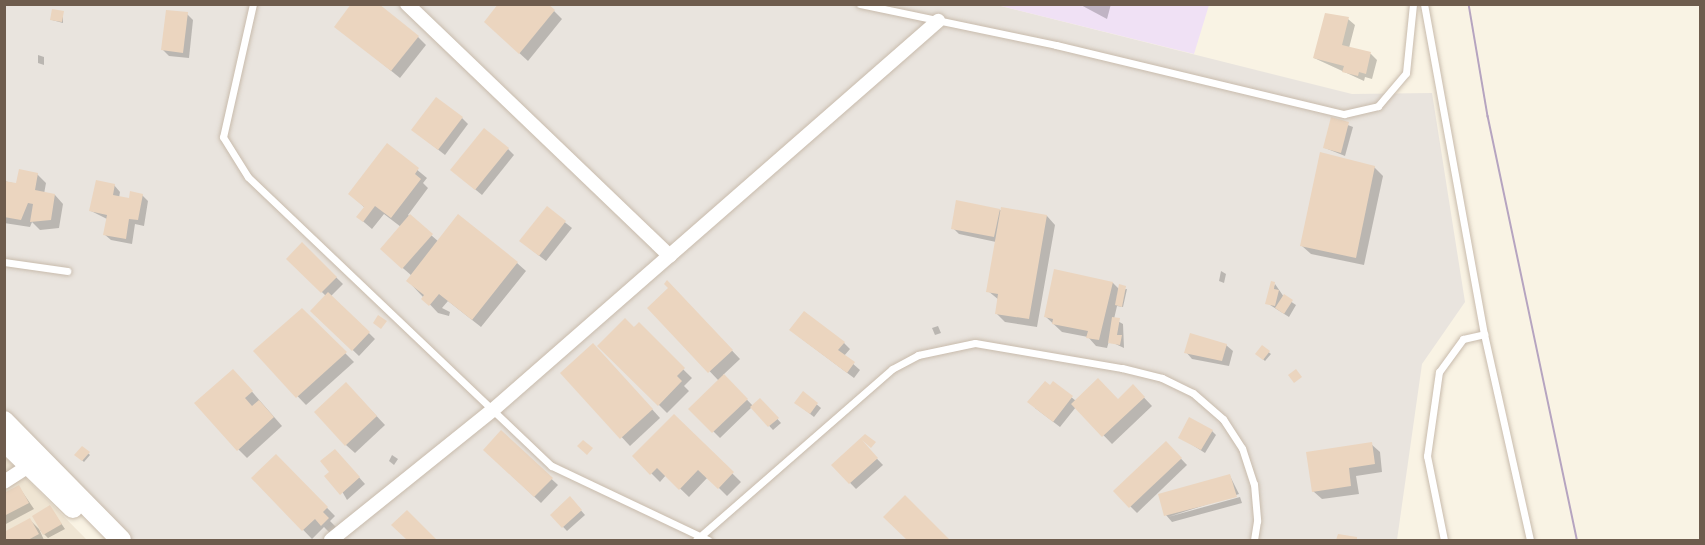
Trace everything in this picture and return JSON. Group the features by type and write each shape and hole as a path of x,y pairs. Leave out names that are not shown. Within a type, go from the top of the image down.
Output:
{"main road":[{"path":"4,421 121,540"},
{"path":"4,441 103,540"}],"street":[{"path":"407,4 670,256"},
{"path":"331,540 494,409 938,21"},
{"path":"4,482 29,466"}],"lane":[{"path":"253,4 223,137 248,177 552,466 698,538 708,540"},
{"path":"860,4 1344,114 1378,106 1406,73 1413,4"},
{"path":"1424,4 1484,334 1530,540"},
{"path":"4,262 67,272"},
{"path":"1444,540 1427,456 1439,372 1463,339 1484,334"},
{"path":"698,538 892,369 918,355 975,343 1122,368 1162,378 1193,393 1222,419 1242,448 1254,484 1257,521 1254,540"}],"shaded area":[{"path":"4,5 997,5 1352,94 1432,93 1465,302 1422,364 1397,540 129,540 5,417"},
{"path":"997,5 1209,5 1194,54"},
{"path":"5,457 87,540 5,540"}],"building":[{"path":"351,4 379,4 419,36 391,71 334,27"},
{"path":"498,4 548,4 555,10 519,54 484,22"},
{"path":"52,9 64,11 62,22 50,20"},
{"path":"166,10 188,12 183,53 161,50"},
{"path":"1325,13 1349,17 1342,45 1371,52 1366,74 1359,72 1358,76 1342,72 1344,66 1313,58"},
{"path":"436,97 463,117 438,150 411,130"},
{"path":"1331,117 1349,122 1341,153 1323,148"},
{"path":"484,128 509,148 475,190 450,170"},
{"path":"387,143 419,168 415,174 421,179 391,218 375,206 363,222 356,217 364,207 348,194"},
{"path":"1320,152 1375,166 1356,258 1300,246"},
{"path":"19,169 38,173 35,190 55,194 51,220 30,222 33,204 28,203 21,220 4,217 4,181 16,183"},
{"path":"96,180 115,184 113,195 129,198 130,191 143,194 138,220 129,219 126,239 103,235 107,215 89,211"},
{"path":"956,200 1000,209 994,237 951,229"},
{"path":"547,206 566,221 539,256 519,241"},
{"path":"1001,207 1047,215 1029,319 995,314 998,294 986,292"},
{"path":"410,214 433,234 402,269 380,249"},
{"path":"458,214 518,262 472,320 439,294 429,306 421,299 424,295 406,281"},
{"path":"302,242 337,277 321,293 286,259"},
{"path":"1054,269 1113,282 1099,340 1086,338 1088,331 1052,324 1053,319 1044,317"},
{"path":"667,280 733,350 708,373 647,308 668,288 664,284"},
{"path":"1271,281 1275,282 1274,289 1279,290 1275,306 1265,304"},
{"path":"1119,284 1126,286 1122,307 1115,305"},
{"path":"328,292 370,332 352,351 310,311"},
{"path":"1284,294 1293,300 1284,314 1275,308"},
{"path":"302,308 347,352 296,398 253,351"},
{"path":"804,311 845,342 838,350 855,362 847,373 789,330"},
{"path":"378,315 387,321 381,329 373,323"},
{"path":"1112,317 1120,318 1117,335 1122,335 1120,345 1108,343"},
{"path":"625,318 634,327 639,322 685,368 677,376 682,381 658,406 597,346"},
{"path":"1190,333 1227,344 1222,361 1184,353"},
{"path":"593,343 653,409 620,439 560,373"},
{"path":"1262,345 1270,351 1263,360 1255,354"},
{"path":"233,369 253,391 245,398 252,406 259,400 274,417 237,451 194,403"},
{"path":"1296,369 1302,377 1294,383 1288,375"},
{"path":"724,374 748,399 712,433 688,409"},
{"path":"1098,378 1118,399 1133,384 1145,397 1102,437 1071,404"},
{"path":"1045,381 1050,385 1053,381 1073,396 1053,422 1027,402"},
{"path":"346,382 377,416 345,446 314,412"},
{"path":"803,391 818,403 810,414 794,403"},
{"path":"760,398 779,418 768,427 750,407"},
{"path":"674,414 734,472 718,489 698,470 679,490 657,468 650,475 632,456"},
{"path":"1189,417 1213,430 1201,450 1178,438"},
{"path":"501,430 553,478 534,497 483,450"},
{"path":"865,434 876,442 871,448 862,440 878,458 849,484 831,465"},
{"path":"583,440 593,448 587,455 577,446"},
{"path":"1166,441 1182,458 1129,508 1113,491"},
{"path":"1372,442 1375,464 1349,468 1351,486 1312,492 1306,452"},
{"path":"82,446 90,452 82,461 74,455"},
{"path":"335,449 360,477 340,495 324,476 329,472 320,461"},
{"path":"276,454 328,507 323,512 329,518 321,526 315,519 302,531 251,478"},
{"path":"1230,474 1237,497 1164,516 1158,494"},
{"path":"19,485 29,503 4,516 4,493"},
{"path":"905,495 950,540 907,540 883,517"},
{"path":"570,496 582,510 562,528 550,515"},
{"path":"50,505 62,524 43,535 32,516"},
{"path":"407,510 437,540 407,540 391,525"},
{"path":"30,518 39,534 28,540 4,540 4,532"},
{"path":"1338,534 1357,537 1357,540 1336,540"}],"tram line":[{"path":"1469,4 1488,116 1577,540"}]}
